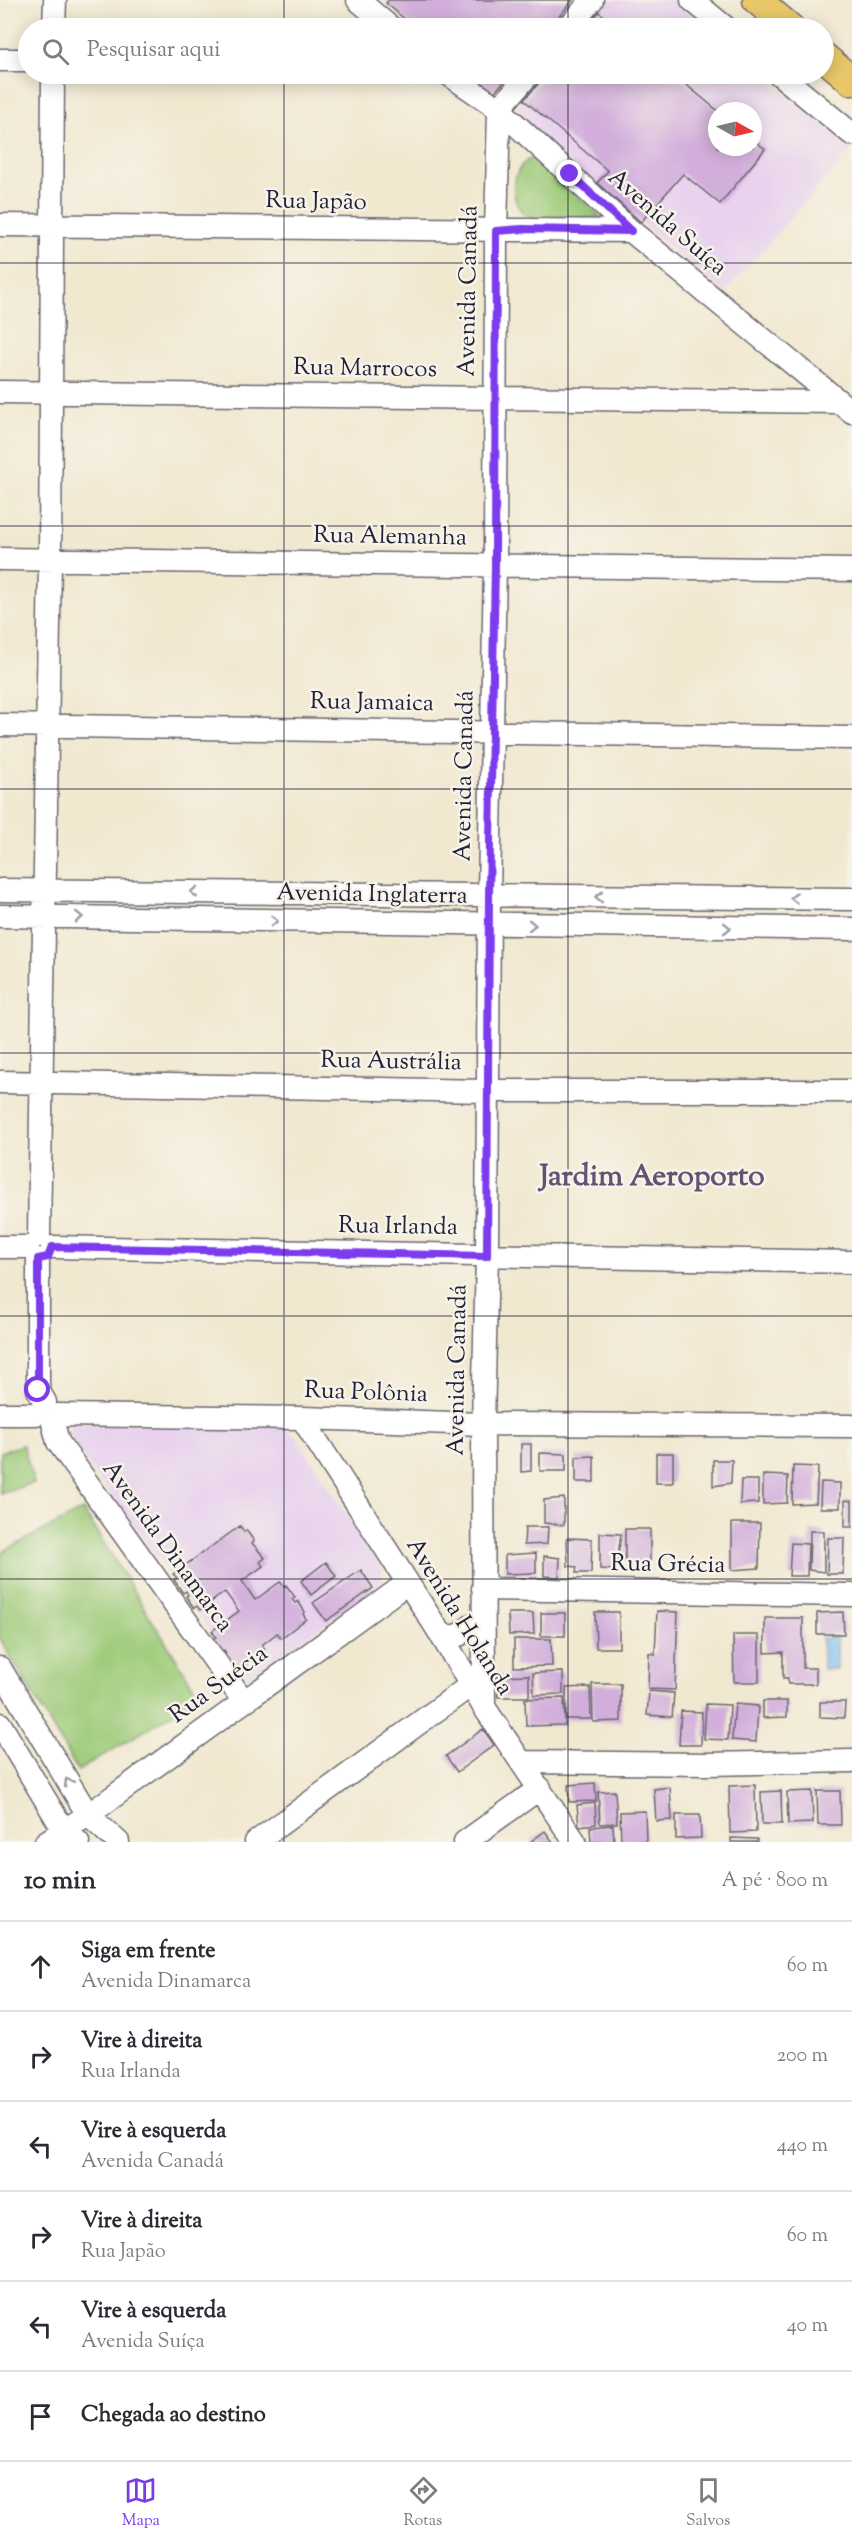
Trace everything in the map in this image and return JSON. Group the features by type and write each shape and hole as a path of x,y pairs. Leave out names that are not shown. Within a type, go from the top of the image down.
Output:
{"main road":[{"path":"757,0 778,18"},
{"path":"834,66 852,81"}],"street":[{"path":"54,18 55,0"},
{"path":"358,0 379,18"},
{"path":"577,18 592,0"},
{"path":"692,0 714,18"},
{"path":"0,60 18,60"},
{"name":"Avenida Dinamarca","path":"53,84 50,560 38,1390 58,1442 243,1700"},
{"name":"Avenida Suíça","path":"463,84 499,109 631,231 845,407"},
{"path":"499,109 520,84"},
{"path":"791,84 852,135"},
{"name":"Avenida Canadá","path":"484,1707 483,1424 487,1256 499,109"},
{"name":"Rua Japão","path":"0,225 631,231"},
{"name":"Rua Marrocos","path":"0,392 495,398 845,407"},
{"name":"Rua Alemanha","path":"0,559 852,570"},
{"name":"Rua Jamaica","path":"0,725 852,738"},
{"name":"Avenida Inglaterra","path":"0,890 852,899"},
{"name":"Avenida Inglaterra","path":"0,916 852,929"},
{"name":"Rua Austrália","path":"0,1082 487,1091 852,1091"},
{"name":"Rua Irlanda","path":"0,1247 852,1262"},
{"name":"Rua Polônia","path":"0,1414 302,1418 483,1424 852,1426"},
{"name":"Avenida Holanda","path":"302,1418 406,1584 438,1630 484,1707 575,1842"},
{"name":"Rua Suécia","path":"62,1838 88,1815 243,1700 406,1584"},
{"name":"Rua Grécia","path":"483,1588 852,1595"},
{"path":"438,1630 446,1637 459,1635 482,1618"},
{"path":"0,1668 88,1815 118,1842"},
{"path":"256,1842 471,1685"},
{"path":"0,1724 62,1838"},
{"path":"522,1762 707,1764 852,1761"},
{"path":"465,1842 540,1788"}],"shaded area":[{"path":"606,0 671,0 694,18 591,18"},
{"path":"535,84 773,84 852,149 724,293 521,121 518,115 518,105"},
{"path":"73,1423 281,1425 297,1438 382,1569 383,1584 248,1678 232,1666 194,1608 72,1442 68,1432"}],"green space":[{"path":"533,158 537,158 601,218 532,218 524,213 518,206 514,188 519,169"},
{"path":"23,1445 34,1483 0,1493 0,1452"},
{"path":"83,1510 200,1697 78,1771 0,1639 0,1553"}],"water":[{"path":"837,1637 837,1669 823,1669 822,1638"}],"building":[{"path":"389,0 573,0 558,18 403,18 386,3"},
{"path":"599,12 606,18 594,18"},
{"path":"479,84 502,84 492,95"},
{"path":"538,84 685,84 708,103 708,156 759,156 720,204 683,174 641,222 597,183 608,171 524,100"},
{"path":"521,1444 531,1444 531,1471 521,1472"},
{"path":"540,1453 566,1454 566,1471 540,1471"},
{"path":"656,1453 673,1453 673,1483 656,1483"},
{"path":"594,1456 594,1482 576,1482 576,1457"},
{"path":"713,1460 732,1460 731,1483 713,1486"},
{"path":"793,1466 818,1467 816,1503 792,1504"},
{"path":"763,1475 788,1476 787,1503 763,1504"},
{"path":"741,1480 758,1480 758,1503 740,1504"},
{"path":"821,1482 840,1483 840,1508 820,1508"},
{"path":"564,1498 564,1525 544,1523 544,1500"},
{"path":"845,1500 852,1501 852,1527 845,1527"},
{"path":"732,1523 760,1523 759,1568 732,1570"},
{"path":"240,1526 244,1532 246,1530 254,1541 252,1543 265,1558 260,1562 263,1566 242,1581 255,1600 280,1582 286,1585 295,1597 292,1599 295,1603 298,1601 305,1612 303,1614 306,1619 281,1638 277,1633 262,1645 265,1649 239,1669 235,1664 232,1666 224,1655 226,1653 224,1650 222,1651 213,1639 216,1637 212,1631 239,1611 225,1592 200,1610 197,1606 194,1608 186,1596 188,1595 186,1591 183,1593 174,1580 177,1578 173,1574"},
{"path":"525,1527 548,1527 547,1544 524,1545"},
{"path":"625,1529 650,1529 650,1561 625,1561"},
{"path":"810,1531 824,1531 824,1572 809,1570"},
{"path":"600,1533 621,1534 616,1570 600,1569"},
{"path":"567,1538 592,1539 591,1573 576,1573 577,1567 568,1566"},
{"path":"828,1538 844,1538 843,1574 827,1574"},
{"path":"791,1543 808,1544 807,1576 789,1576"},
{"path":"536,1553 536,1573 505,1574 505,1555"},
{"path":"544,1556 560,1558 559,1577 544,1576"},
{"path":"326,1562 336,1576 311,1595 301,1581"},
{"path":"361,1570 373,1588 326,1621 313,1603"},
{"path":"657,1611 678,1612 675,1690 648,1689 649,1653 655,1654"},
{"path":"595,1612 619,1612 619,1648 596,1648"},
{"path":"843,1612 844,1634 817,1634 817,1613"},
{"path":"508,1613 533,1613 534,1634 509,1635"},
{"path":"541,1613 565,1613 565,1636 541,1636"},
{"path":"765,1618 803,1618 803,1668 816,1668 816,1684 788,1684 788,1678 783,1678 783,1652 765,1653"},
{"path":"733,1635 759,1635 759,1682 734,1682"},
{"path":"514,1639 551,1639 552,1666 514,1667"},
{"path":"563,1672 563,1694 534,1695 533,1673"},
{"path":"529,1675 529,1697 498,1697 497,1676"},
{"path":"592,1684 621,1684 621,1721 593,1722"},
{"path":"590,1687 591,1719 566,1719 566,1688"},
{"path":"649,1691 674,1693 672,1717 647,1715"},
{"path":"564,1698 565,1725 526,1726 525,1699"},
{"path":"763,1701 787,1701 787,1717 763,1718"},
{"path":"820,1702 845,1702 844,1718 820,1717"},
{"path":"706,1704 730,1705 728,1740 704,1739"},
{"path":"735,1704 758,1706 756,1742 732,1740"},
{"path":"681,1711 702,1712 701,1745 679,1745"},
{"path":"483,1729 494,1745 457,1772 446,1756"},
{"path":"595,1783 596,1801 569,1802 568,1785"},
{"path":"755,1785 756,1832 730,1833 729,1786"},
{"path":"670,1787 672,1820 656,1821 654,1789"},
{"path":"615,1791 617,1823 600,1824 598,1792"},
{"path":"781,1791 782,1824 762,1824 761,1792"},
{"path":"812,1791 813,1823 788,1824 787,1792"},
{"path":"817,1791 840,1791 841,1825 818,1825"},
{"path":"595,1803 596,1824 579,1826 577,1805"},
{"path":"645,1811 646,1842 621,1842 620,1812"},
{"path":"676,1815 700,1815 701,1838 676,1839"},
{"path":"613,1825 614,1842 591,1842 590,1827"},
{"path":"545,1831 553,1842 530,1842"},
{"path":"731,1838 757,1839 757,1842 731,1842"}],"district":[{"name":"Jardim Aeroporto","path":"652,1177"}],"route":[{"path":"38,1390 38,1259 48,1257 52,1247 487,1256 489,896 495,565 496,231 522,229 631,231 570,174"}]}
